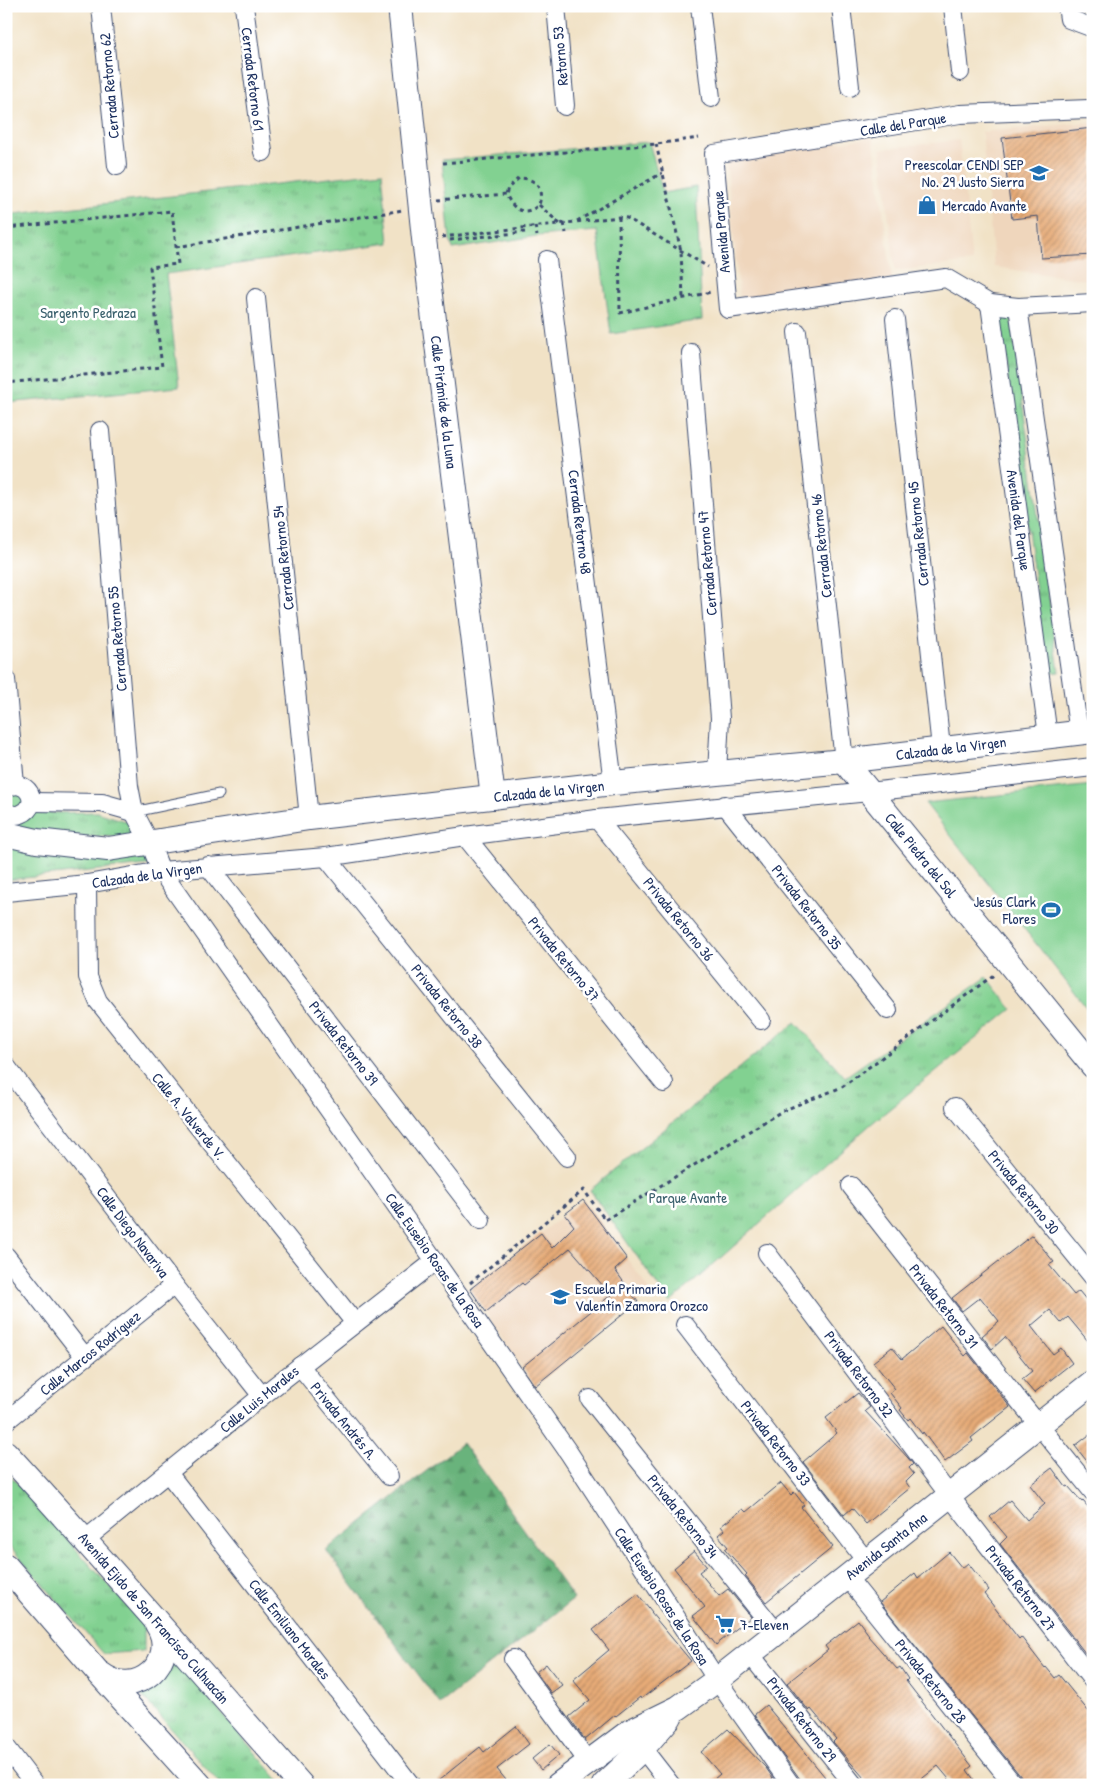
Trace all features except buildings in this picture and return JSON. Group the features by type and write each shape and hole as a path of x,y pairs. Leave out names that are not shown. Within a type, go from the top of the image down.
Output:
{"street":[{"name":"Cerrada Retorno 62","path":"101,6 117,166"},
{"name":"Cerrada Retorno 61","path":"244,6 263,152"},
{"name":"Calle Pirámide de la Luna","path":"400,6 424,239 493,797"},
{"name":"Retorno 53","path":"556,6 565,106"},
{"path":"700,6 711,98"},
{"path":"841,6 850,87"},
{"path":"953,6 960,72"},
{"path":"1068,6 1069,19 1093,28"},
{"name":"Calle del Parque","path":"714,154 960,114 1089,109 1093,111"},
{"name":"Avenida Parque","path":"714,154 728,309 946,278 990,304"},
{"name":"Cerrada Retorno 48","path":"547,260 613,783"},
{"name":"Cerrada Retorno 54","path":"256,298 309,818"},
{"path":"990,304 1018,307 1092,308"},
{"name":"Avenida del Parque","path":"990,304 1048,736"},
{"name":"Avenida del Parque","path":"1018,307 1086,732"},
{"name":"Cerrada Retorno 45","path":"895,319 941,748"},
{"name":"Cerrada Retorno 46","path":"797,332 844,761"},
{"name":"Cerrada Retorno 47","path":"691,353 720,718 717,774"},
{"name":"Cerrada Retorno 55","path":"100,431 129,786 134,812 150,843"},
{"path":"6,679 10,787 21,786 27,789 32,802 24,813 11,815 6,812"},
{"name":"Calzada de la Virgen","path":"6,834 37,841 108,849 309,818 613,783 844,761 1086,732"},
{"name":"Calle Piedra del Sol","path":"844,761 1093,1066"},
{"name":"Calzada de la Virgen","path":"6,892 87,884 161,871 326,857 597,818 869,792 1093,767"},
{"path":"32,802 102,804 134,812"},
{"name":"Privada Retorno 35","path":"725,805 888,1010"},
{"name":"Privada Retorno 36","path":"597,818 761,1020"},
{"name":"Privada Retorno 37","path":"465,836 664,1083"},
{"name":"Calle Eusebio Rosas de la Rosa","path":"150,843 161,871 569,1453 717,1680 791,1785"},
{"name":"Privada Retorno 38","path":"326,857 567,1156"},
{"name":"Privada Retorno 39","path":"208,866 481,1220"},
{"name":"Calle A. Valverde V.","path":"87,884 88,977 98,1001 354,1323"},
{"name":"Calle Diego Navariva","path":"6,1066 174,1286 262,1396"},
{"name":"Privada Retorno 30","path":"955,1107 1093,1277"},
{"name":"Privada Retorno 31","path":"851,1186 1038,1425 1093,1492"},
{"name":"Privada Retorno 32","path":"767,1253 949,1495"},
{"path":"6,1256 85,1357"},
{"name":"Calle Luis Morales","path":"86,1539 262,1396 436,1261"},
{"name":"Calle Marcos Rodríguez","path":"6,1421 174,1286"},
{"name":"Privada Retorno 33","path":"685,1324 866,1562"},
{"name":"Privada Andrés A.","path":"300,1366 389,1476"},
{"name":"Avenida Santa Ana","path":"558,1785 588,1763 636,1740 717,1680 1093,1382"},
{"name":"Privada Retorno 34","path":"590,1399 777,1633"},
{"name":"Avenida Ejido de San Francisco Culhuacán","path":"6,1453 86,1539 154,1620 301,1785"},
{"name":"Calle Emiliano Morales","path":"168,1473 411,1785"},
{"name":"Privada Retorno 27","path":"949,1495 1093,1681"},
{"path":"6,1566 96,1670 200,1785"},
{"name":"Privada Retorno 28","path":"847,1577 1014,1785"},
{"path":"96,1670 102,1676 118,1683 136,1682 151,1673 161,1659 163,1642 154,1620"},
{"name":"Privada Retorno 29","path":"750,1654 854,1785"},
{"path":"513,1659 588,1763"},
{"path":"636,1740 670,1785"},
{"name":"Avenida Santa Ana","path":"604,1785 636,1740"},
{"path":"6,1747 36,1785"}],"lane":[{"path":"134,812 219,794"}],"path":[{"path":"443,163 656,144 699,138"},
{"path":"656,144 681,251 683,298"},
{"path":"575,222 662,173"},
{"path":"519,178 532,180 538,185 541,193 539,204 533,209 525,211 517,210 510,203 506,194 508,188 519,178"},
{"path":"176,247 420,204 506,194"},
{"path":"539,204 562,223 566,233"},
{"path":"6,228 172,211 178,264 150,268 162,367 6,383"},
{"path":"450,240 535,226 619,217 627,218 681,251 726,283"},
{"path":"619,217 620,313 683,298 726,283"},
{"path":"535,226 536,236"},
{"path":"424,239 525,232"},
{"path":"458,1293 584,1190 605,1220 782,1111 842,1087 1010,964"}],"shaded area":[{"name":"Preescolar CENDI SEP No. 29 Justo Sierra","path":"1093,122 1093,281 994,267 982,132"},
{"path":"873,137 892,279 740,301 726,160"},
{"name":"Mercado Avante","path":"959,140 972,262 895,271 881,149"},
{"name":"Escuela Primaria Valentín Zamora Orozco","path":"583,1200 651,1291 535,1386 470,1289"}],"green space":[{"path":"649,142 663,193 696,187 702,320 611,334 597,231 537,236 453,249 450,240 442,160"},
{"name":"Sargento Pedraza","path":"382,172 389,243 166,274 179,387 6,403 6,215"},
{"path":"1011,317 1059,672 1047,673 1000,318"},
{"name":"Jesús Clark Flores","path":"1093,785 1093,1016 925,803"},
{"path":"15,792 51,813 97,812 138,825 141,837 59,836 6,825 6,793"},
{"path":"6,843 81,859 153,851 155,864 6,880"},
{"name":"Parque Avante","path":"987,977 1012,1009 871,1124 670,1303 590,1190 796,1022 845,1077"},
{"path":"462,1443 574,1599 440,1704 326,1550"},
{"path":"6,1471 144,1625 144,1651 104,1654 6,1542"},
{"path":"175,1659 283,1785 221,1785 141,1695"}],"place":[{"name":"Preescolar CENDI SEP No. 29 Justo Sierra","path":"1039,173"},
{"name":"Mercado Avante","path":"927,205"},
{"name":"Jesús Clark Flores","path":"1051,910"},
{"name":"Escuela Primaria Valentín Zamora Orozco","path":"560,1297"},
{"name":"7-Eleven","path":"725,1624"}]}
